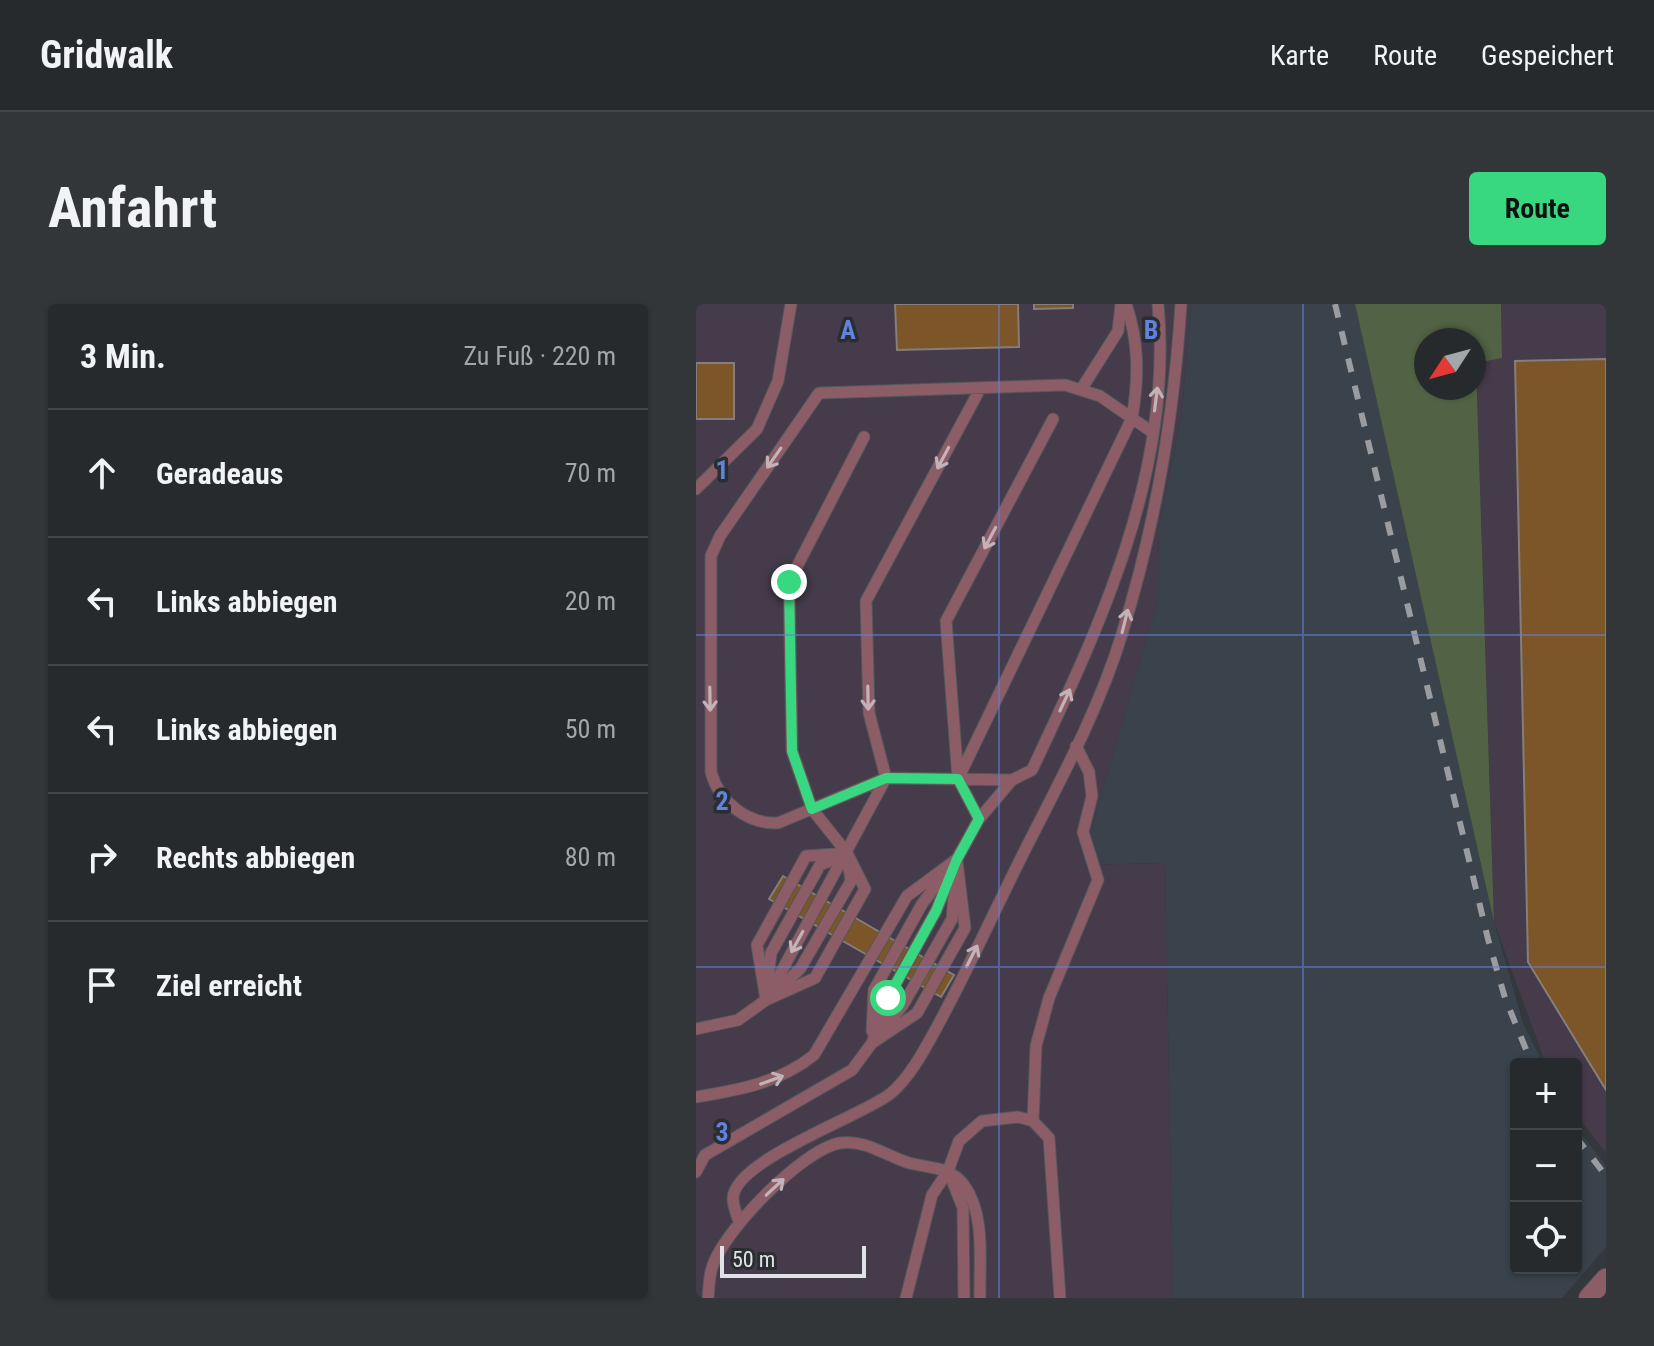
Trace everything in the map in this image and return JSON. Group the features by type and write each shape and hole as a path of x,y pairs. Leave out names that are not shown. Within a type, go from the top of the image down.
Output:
{"street":[{"path":"1589,1298 1606,1279"}],"lane":[{"path":"696,489 757,429 778,381 791,304"},
{"path":"1082,388 1118,331 1123,304"},
{"path":"958,779 1132,418 1138,389 1136,336 1123,304"},
{"path":"872,1043 874,990 922,904 957,859 979,819 1012,780 1032,770 1100,625 1122,558 1152,432 1160,353 1158,304"},
{"path":"739,1222 732,1197 740,1179 755,1166 861,1112 892,1092 937,1025 1076,746 1121,636 1144,548 1173,409 1181,304"},
{"path":"1012,780 886,778 778,823 760,824 727,802 715,785 711,772 711,556 720,536 819,393 1082,388 1152,432"},
{"path":"696,1029 738,1020 800,969 851,881 847,853 886,778 869,713 866,601 980,389"},
{"path":"979,819 958,779 946,621 1053,419"},
{"path":"766,1000 815,978 865,889 847,853 812,809 792,751 789,582 864,437"},
{"path":"1033,1121 1036,1046 1049,998 1098,880 1083,832 1092,796 1089,772 1076,746"},
{"path":"766,1000 757,945 806,856 847,853"},
{"path":"696,1172 705,1155 715,1148 852,1070 903,1005 952,919 957,859"},
{"path":"696,1097 793,1072 814,1055 907,896 957,859"},
{"path":"906,1298 932,1195 948,1171 959,1141 982,1121 1018,1117 1033,1121 1049,1138 1060,1298"},
{"path":"708,1298 712,1267 739,1222 794,1169 839,1143 867,1145 901,1160 948,1171 964,1184 977,1213 980,1298"},
{"path":"948,1171 963,1208 964,1298"}],"shaded area":[{"path":"696,304 1191,304 1182,412 1159,528 1158,599 1081,865 1165,863 1173,1298 696,1298"},
{"path":"1191,304 1355,304 1494,922 1523,1023 1540,1058 1510,1058 1510,1274 1582,1274 1582,1135 1606,1166 1606,1247 1562,1298 1173,1298 1165,863 1081,865 1158,599 1159,528 1182,412"},
{"path":"1501,304 1606,304 1606,1153 1582,1122 1582,1058 1544,1058 1494,922 1477,400 1486,400 1486,360 1502,358"}],"green space":[{"path":"1355,304 1501,304 1502,358 1486,361 1486,328 1414,328 1414,400 1477,400 1494,922"}],"building":[{"path":"895,304 1018,304 1019,347 897,350"},
{"path":"1034,304 1073,304 1073,308 1034,309"},
{"path":"1606,359 1606,1090 1528,962 1515,361"},
{"path":"696,363 734,363 734,419 696,419"},
{"path":"783,876 954,975 941,997 769,899"}],"railway":[{"path":"1335,304 1488,939 1505,998 1530,1058"},
{"path":"1582,1145 1606,1176"}],"route":[{"path":"789,582 792,751 812,809 886,778 958,779 979,819 957,859 936,911 888,998"}]}
